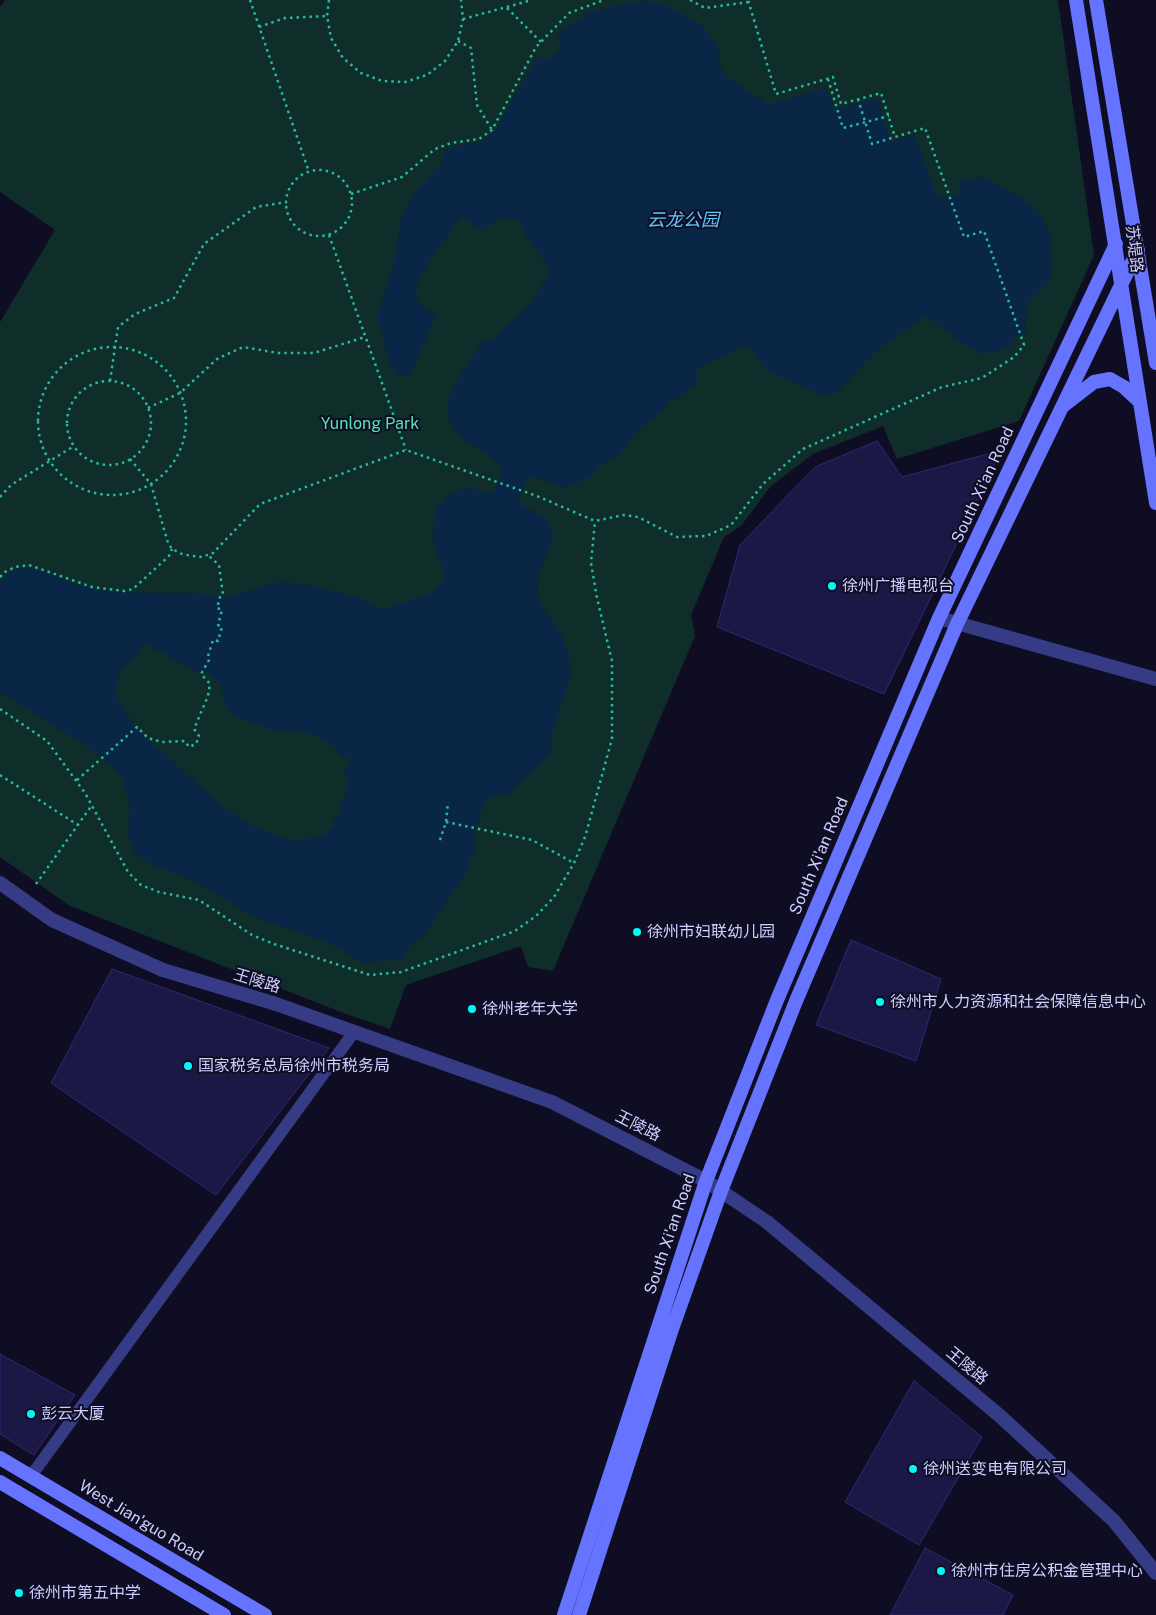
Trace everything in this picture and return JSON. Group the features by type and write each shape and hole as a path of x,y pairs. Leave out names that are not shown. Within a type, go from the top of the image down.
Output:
{"main road":[{"name":"苏堤路","path":"1076,0 1116,244 1120,285 1138,400 1156,503"},
{"name":"苏堤路","path":"1096,0 1156,363"},
{"name":"South Xi'an Road","path":"564,1615 706,1180 777,1000 939,618 1116,244"},
{"name":"South Xi'an Road","path":"579,1615 671,1332 721,1191 796,1001 957,624 1138,250"},
{"path":"1060,408 1094,382 1110,379 1124,387 1138,400"},
{"name":"West Jian'guo Road","path":"0,1458 265,1615"},
{"path":"0,1482 224,1615"}],"street":[{"path":"939,618 1156,679"},
{"name":"王陵路","path":"0,883 52,920 163,970 276,1004 552,1102 706,1180 767,1222 1000,1416 1114,1521 1156,1573"},
{"path":"31,1476 354,1032"}],"path":[{"path":"250,0 309,172"},
{"path":"329,0 327,16 331,38 343,58 360,73 382,82 405,82 427,75 445,61 458,41 463,19 461,0"},
{"path":"463,19 532,0"},
{"path":"351,194 402,177 436,150 451,143 478,139 492,130 541,42 569,13 604,0"},
{"path":"690,0 705,8 749,1 776,94 833,77 841,104 881,93 895,137"},
{"path":"506,7 541,42"},
{"path":"259,26 285,18 327,16"},
{"path":"458,41 471,48 477,104 492,130"},
{"path":"828,79 843,128 889,116"},
{"path":"130,459 151,484 168,543 172,549 192,556 208,555 260,504 406,450 538,496 595,521 623,515 638,517 677,537 706,536 732,525 763,484 803,449 942,387 982,378 1014,357 1024,345 984,231 964,237 926,128 872,144 858,99"},
{"path":"309,172 330,172 342,181 351,194 350,214 338,230 329,235 306,234 290,218 286,202 291,186 299,177 309,172"},
{"path":"110,381 118,327 135,314 174,298 204,244 256,207 286,202"},
{"path":"329,235 406,450"},
{"path":"148,408 180,392 217,359 243,347 278,353 314,354 365,337"},
{"path":"115,346 138,351 158,363 174,380 184,402 186,425 181,448 169,468 151,484 129,492 106,494 81,488 60,473 45,453 38,428 40,403 50,380 67,362 82,354 90,350 115,346"},
{"path":"110,381 124,383 135,390 148,408 151,426 148,439 140,451 130,459 117,464 103,464 90,460 74,446 67,426 68,412 74,399 90,386 110,381"},
{"path":"0,497 11,485 74,446"},
{"path":"0,709 47,741 92,804 128,872 141,885 159,892 199,900 252,936 370,975 401,972 515,931 536,916 554,897 574,863 594,809 612,739 612,661 596,598 591,563 595,521"},
{"path":"0,577 15,567 29,565 92,587 124,591 133,589 169,556 172,549"},
{"path":"76,780 101,761 137,727 148,738 162,742 185,741 189,747 196,744 199,736 194,730 208,696 210,684 201,674 209,660 208,656 213,640 218,641 222,627 218,625 222,610 217,608 220,597 223,595 219,565 208,555"},
{"path":"0,775 78,825"},
{"path":"440,840 446,822 448,802"},
{"path":"36,884 92,804"},
{"path":"446,822 532,840 574,863"}],"green space":[{"name":"Yunlong Park","path":"5,0 1058,0 1094,255 1019,421 897,459 883,426 813,454 771,486 741,526 724,537 691,615 695,636 553,971 528,967 521,946 406,985 390,1029 346,1014 70,906 0,857 0,322 55,230 0,192 0,7"}],"water":[{"name":"云龙公园","path":"641,1 660,3 701,24 718,45 719,63 724,74 755,97 763,98 766,105 826,88 834,109 878,98 891,142 915,135 938,199 961,193 959,181 984,177 1022,198 1039,212 1050,235 1052,279 1028,303 1025,334 1015,337 1013,344 1005,349 982,354 965,345 926,316 877,350 839,391 826,396 767,371 747,345 696,369 697,383 673,401 666,402 665,409 636,431 620,454 599,466 592,476 564,488 534,477 528,479 518,500 521,505 545,517 551,527 553,539 537,579 538,596 541,606 560,632 568,653 571,674 551,737 551,753 509,794 488,798 484,801 473,841 477,842 464,877 423,936 410,945 405,958 363,963 331,944 256,918 194,881 149,863 134,853 128,834 130,807 122,775 85,745 0,692 0,584 6,575 14,570 27,568 54,575 74,584 111,592 205,594 228,597 280,582 301,584 362,598 371,606 382,610 431,593 436,589 443,581 444,570 433,541 434,519 437,508 446,497 466,487 492,494 503,472 493,459 464,439 455,429 447,417 447,402 458,379 482,343 493,339 530,304 551,271 529,240 518,220 505,217 495,221 483,232 462,216 435,252 417,284 416,297 423,307 436,316 410,375 398,376 393,371 389,360 377,318 392,270 402,216 414,193 442,163 444,151 484,141 495,131 537,57 548,59 555,55 560,50 561,43 556,36 589,12","holes":["145,643 191,669 209,674 219,683 223,691 223,701 228,710 239,718 273,730 301,732 317,736 334,746 341,756 349,758 351,763 346,766 345,775 350,779 345,785 347,791 340,806 341,816 334,819 334,826 322,836 307,839 286,839 254,827 222,806 137,729 116,696 117,681 120,671 131,661"]}],"building":[{"name":"徐州广播电视台","path":"877,441 902,477 1002,450 884,694 717,627 740,545 815,467"},
{"name":"徐州市人力资源和社会保障信息中心","path":"851,940 941,979 916,1061 816,1025"},
{"name":"国家税务总局徐州市税务局","path":"112,969 329,1048 216,1195 51,1083"},
{"name":"彭云大厦","path":"0,1354 75,1395 34,1455 0,1434"},
{"name":"徐州送变电有限公司","path":"914,1381 982,1437 919,1545 845,1502"},
{"name":"徐州市住房公积金管理中心","path":"925,1548 1013,1595 1003,1615 890,1615"}],"place":[{"name":"徐州广播电视台","path":"832,586"},
{"name":"徐州市妇联幼儿园","path":"637,932"},
{"name":"徐州市人力资源和社会保障信息中心","path":"880,1002"},
{"name":"徐州老年大学","path":"472,1009"},
{"name":"国家税务总局徐州市税务局","path":"188,1066"},
{"name":"彭云大厦","path":"31,1414"},
{"name":"徐州送变电有限公司","path":"913,1469"},
{"name":"徐州市住房公积金管理中心","path":"941,1571"},
{"name":"徐州市第五中学","path":"19,1593"}]}
